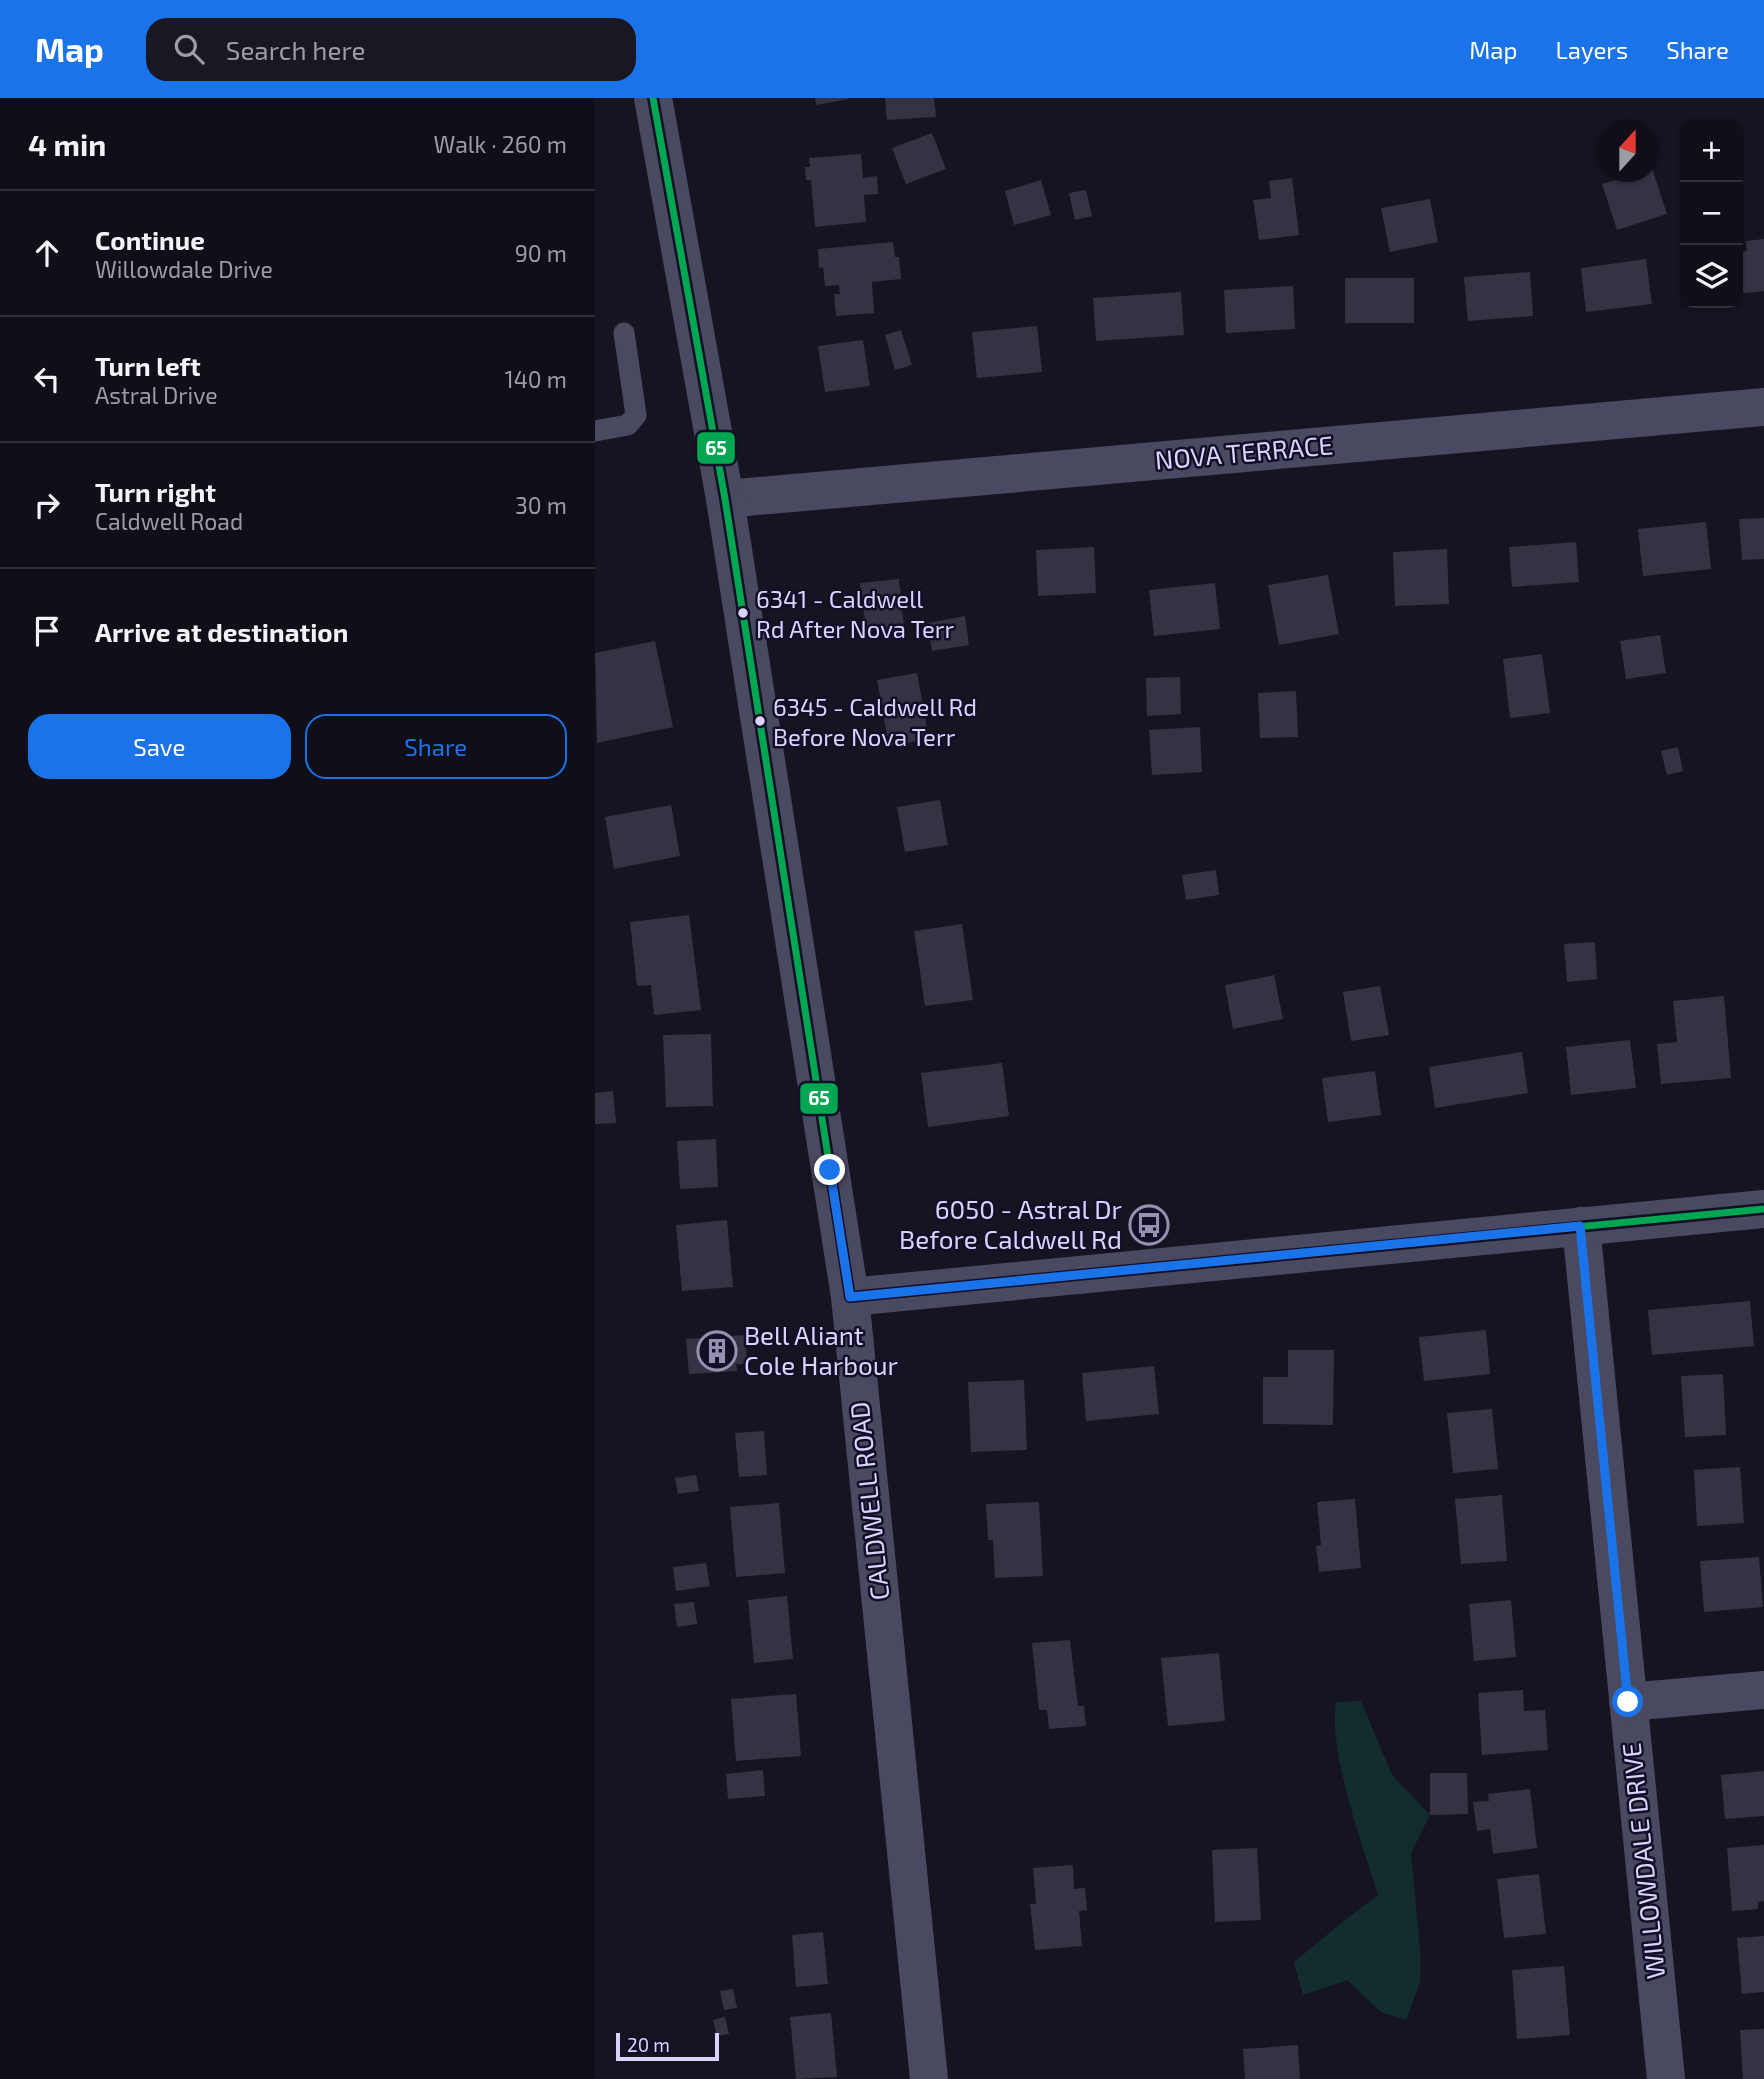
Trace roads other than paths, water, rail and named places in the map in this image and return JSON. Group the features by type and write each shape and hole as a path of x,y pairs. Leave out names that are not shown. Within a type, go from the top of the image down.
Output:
{"street":[{"name":"CALDWELL ROAD","path":"653,98 725,499 850,1297 929,2079"},
{"name":"NOVA TERRACE","path":"725,499 1764,407"},
{"path":"850,1297 1764,1209"},
{"name":"WILLOWDALE DRIVE","path":"1580,1226 1666,2079"},
{"path":"1628,1702 1764,1690"}],"lane":[{"path":"595,430 628,425 636,415 624,333"}],"place":[{"name":"6341 - Caldwell Rd After Nova Terr","path":"743,613"},
{"name":"6345 - Caldwell Rd Before Nova Terr","path":"760,721"},
{"name":"6050 - Astral Dr Before Caldwell Rd","path":"1149,1225"},
{"name":"Bell Aliant Cole Harbour","path":"717,1351"}]}
